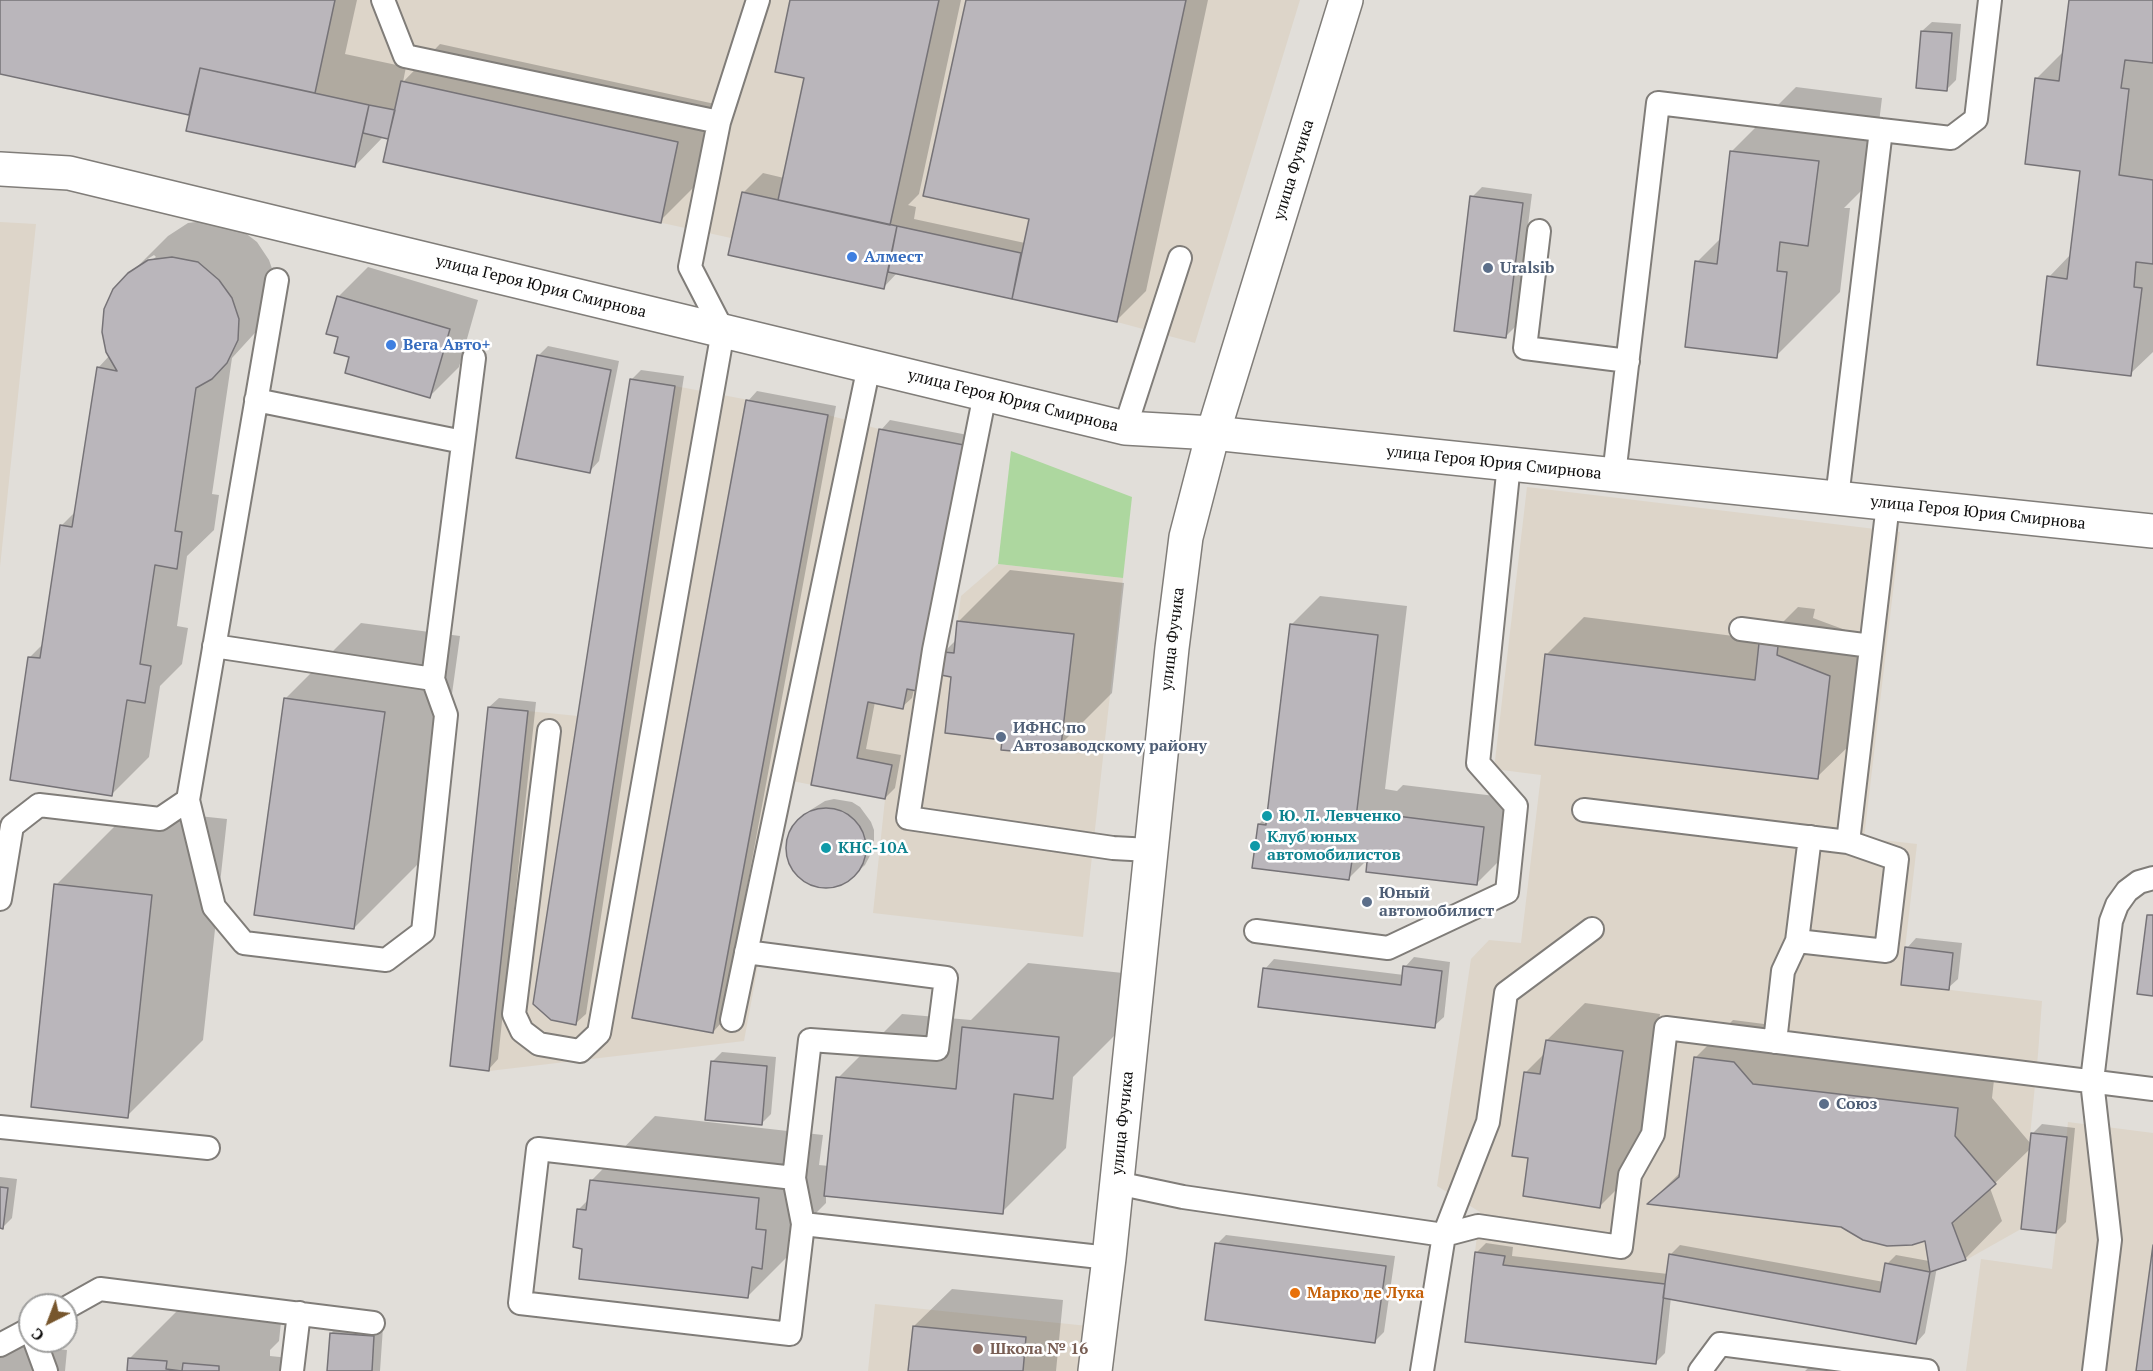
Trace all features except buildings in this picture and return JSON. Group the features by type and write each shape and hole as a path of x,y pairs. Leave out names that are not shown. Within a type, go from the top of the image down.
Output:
{"street":[{"name":"улица Фучика","path":"1095,1371 1117,1183 1172,648 1186,537 1214,433 1346,0"},
{"name":"улица Героя Юрия Смирнова","path":"0,169 69,173 1125,428 1214,433 2153,531"}],"lane":[{"path":"383,0 405,56 719,122"},
{"path":"549,731 514,1014 522,1031 539,1044 580,1051 599,1033 723,331 690,267 719,122 758,0"},
{"path":"1614,475 1658,103 1951,138 1976,119 1990,0"},
{"path":"1837,498 1881,130"},
{"path":"1539,231 1525,348 1628,361"},
{"path":"1125,428 1180,258"},
{"path":"277,280 188,800 214,907 244,943 386,960 423,932 446,715 433,679 474,358"},
{"path":"732,1020 870,366"},
{"path":"985,394 934,650 908,818 1113,848 1150,850"},
{"path":"256,400 463,442"},
{"path":"1256,931 1388,948 1507,892 1516,806 1478,763 1509,464"},
{"path":"1848,842 1888,504"},
{"path":"1741,629 1871,646"},
{"path":"214,646 433,679"},
{"path":"0,899 12,826 39,805 160,819 188,800"},
{"path":"1584,810 1848,842 1897,859 1886,951 1797,941"},
{"path":"1774,1042 1783,971 1797,941 1810,837"},
{"path":"2094,1371 2110,1240 2092,1081 2111,921 2117,905 2127,891 2139,882 2153,878"},
{"path":"1422,1371 1444,1235 1488,1122 1506,993 1592,929"},
{"path":"746,952 946,978 937,1049 810,1040 794,1178 802,1224 790,1334 520,1303 538,1149 794,1178"},
{"path":"1117,1183 1183,1197 1444,1235 1478,1226 1621,1247 1630,1175 1653,1134 1666,1028 2153,1089"},
{"path":"1,1125 208,1148"},
{"path":"802,1224 1109,1258"},
{"path":"78,1301 100,1289 373,1323"},
{"path":"292,1371 299,1313"},
{"path":"0,1345 18,1335"},
{"path":"1700,1371 1720,1344 1927,1371"},
{"path":"39,1353 46,1371"}],"shaded area":[{"path":"0,0 1300,0 1195,343 1117,322 888,272 884,289 728,255 731,238 383,162 388,139 363,134 355,167 186,131 189,115 0,74"},
{"path":"0,222 36,224 0,567"},
{"path":"630,379 828,415 879,429 943,652 953,653 961,596 998,564 1123,578 1083,937 873,913 885,799 792,781 744,1041 489,1071 450,1066 488,707 578,716"},
{"path":"1527,487 1900,532 1864,838 1917,844 1901,984 2042,1001 2021,1229 1966,1260 1930,1272 1885,1264 1880,1292 1669,1254 1665,1284 1503,1265 1505,1257 1475,1252 1480,1212 1437,1186 1471,959 1489,940 1521,943 1541,775 1494,769"},
{"path":"2068,1122 2153,1133 2153,1371 1966,1371 1981,1259 2052,1269"},
{"name":"Школа № 16","path":"875,1304 1088,1326 1084,1371 868,1371"}],"green space":[{"path":"1011,451 1132,497 1123,578 998,564"}],"place":[{"name":"Алмест","path":"852,257"},
{"name":"Uralsib","path":"1488,268"},
{"name":"Вега Авто+","path":"391,345"},
{"name":"ИФНС по Автозаводскому району","path":"1001,737"},
{"name":"Ю. Л. Левченко","path":"1267,816"},
{"name":"Клуб юных автомобилистов","path":"1255,846"},
{"name":"КНС-10А","path":"826,848"},
{"name":"Юный автомобилист","path":"1367,902"},
{"name":"Союз","path":"1824,1104"},
{"name":"Марко де Лука","path":"1295,1293"},
{"name":"Школа № 16","path":"978,1349"}]}
